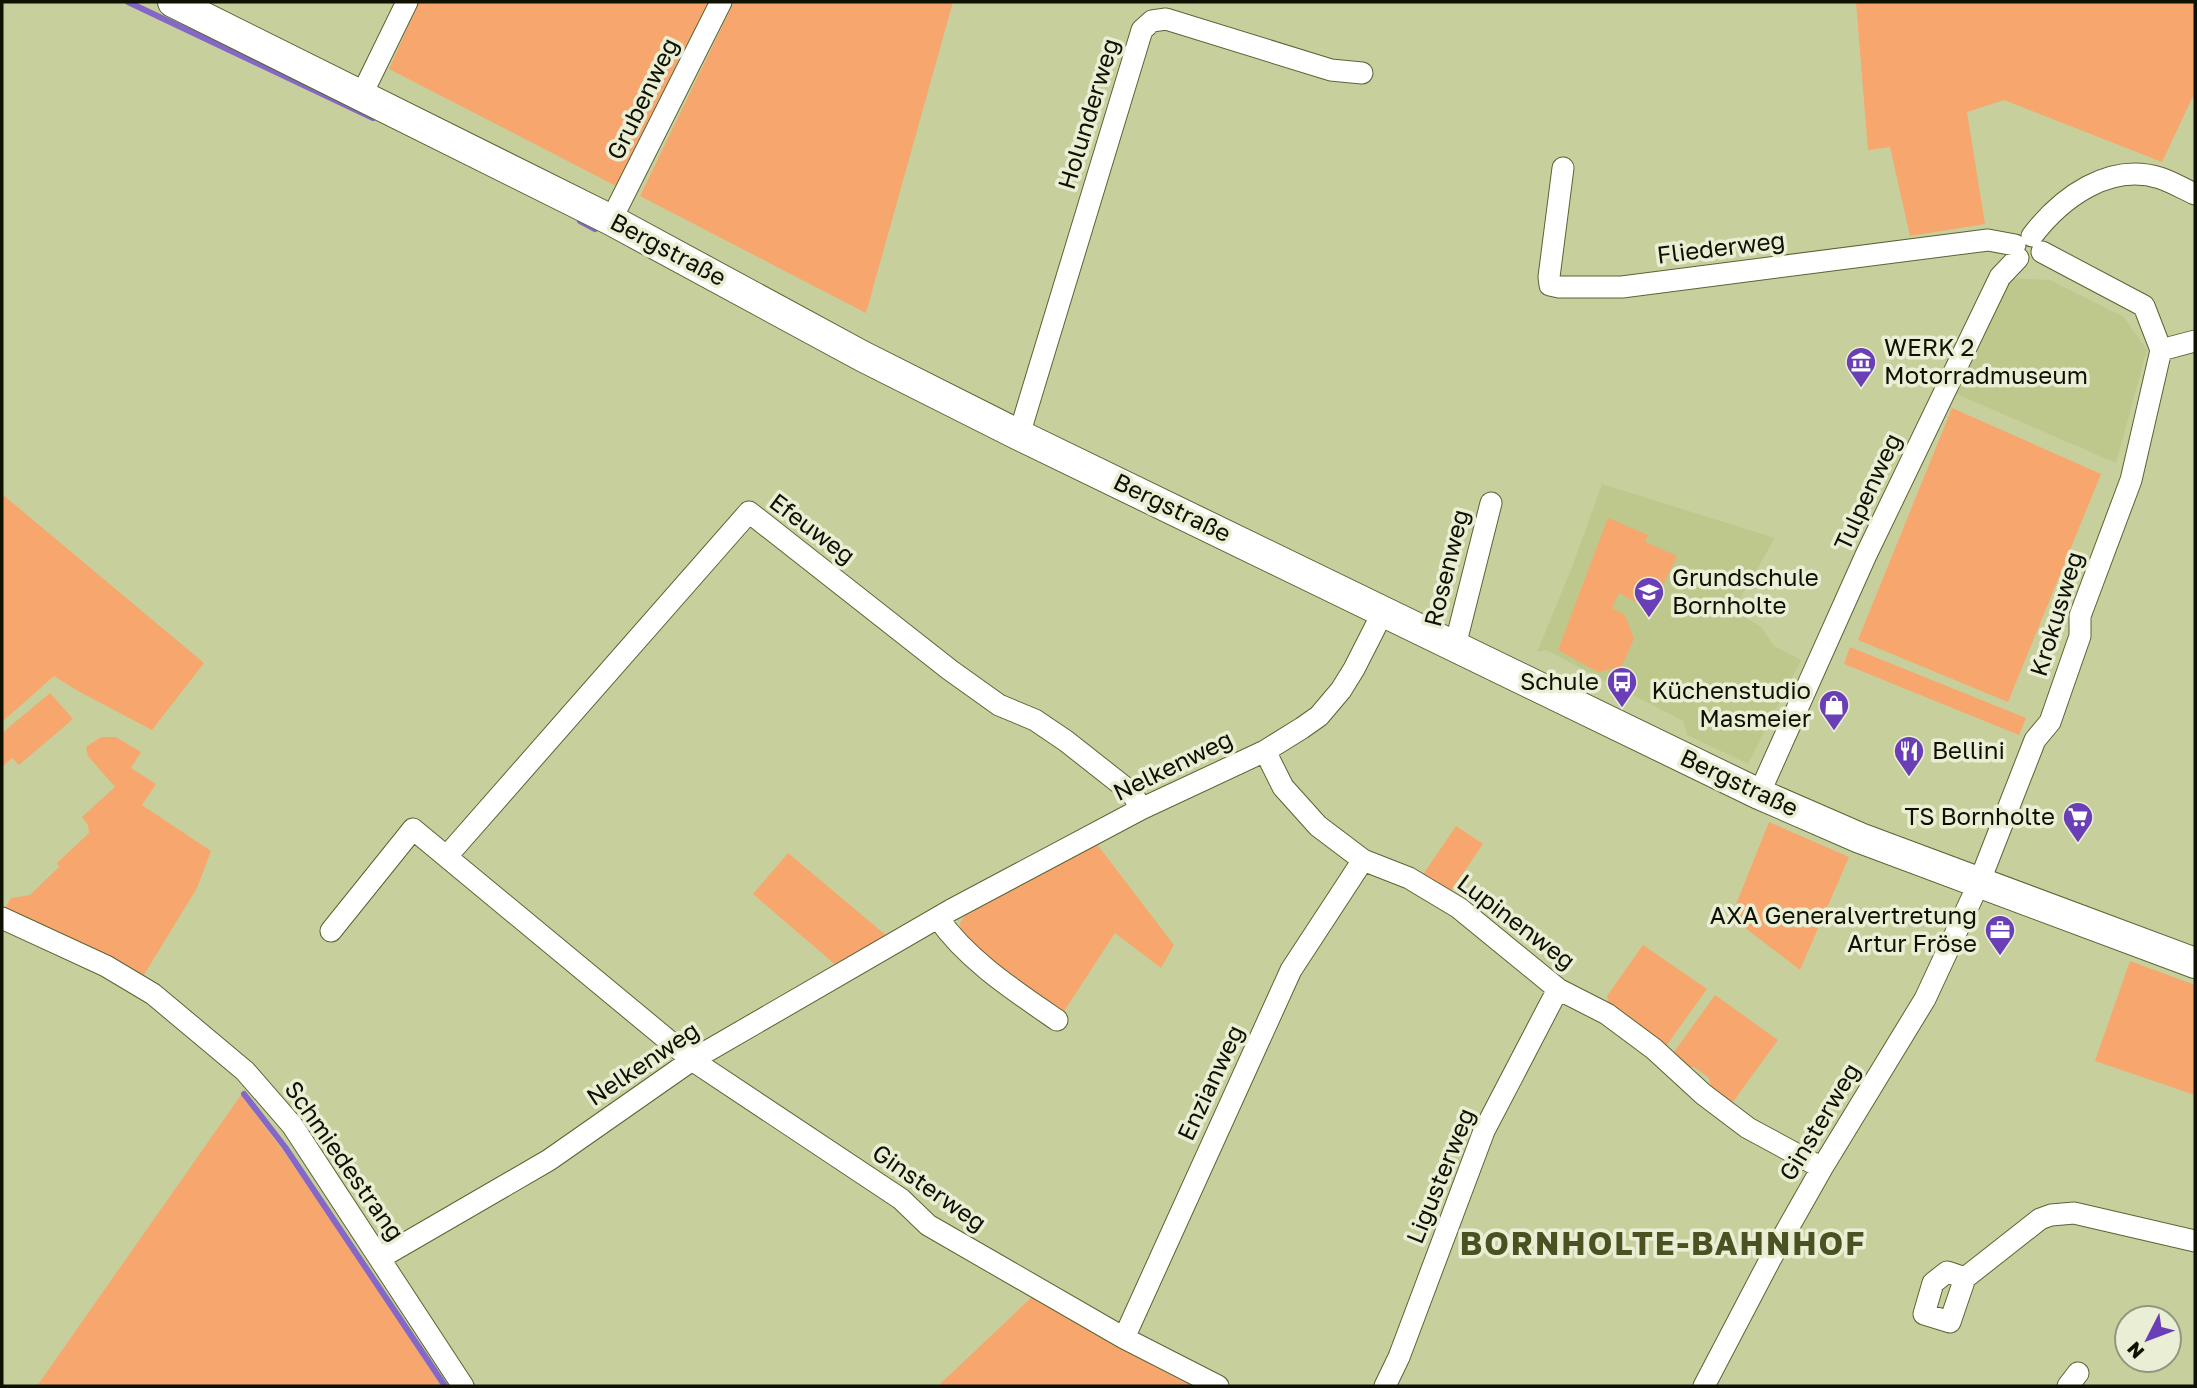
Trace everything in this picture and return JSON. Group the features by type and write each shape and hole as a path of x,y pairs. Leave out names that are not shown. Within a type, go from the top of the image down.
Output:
{"street":[{"name":"Bergstraße","path":"173,2 611,220 862,356 1018,435 1759,794 1860,838 2195,963"},
{"path":"361,96 407,2"},
{"name":"Grubenweg","path":"611,220 721,2"},
{"name":"Holunderweg","path":"1018,435 1142,30 1152,21 1166,19 1331,70 1362,73"},
{"name":"Fliederweg","path":"1563,168 1549,276 1550,285 1559,287 1622,287 1988,240 2027,248"},
{"name":"Tulpenweg","path":"1759,794 1866,555 2000,277 2027,248 2048,215 2075,194 2102,179 2132,174 2159,177 2195,194"},
{"path":"2027,248 2144,306 2161,350 2195,341"},
{"name":"Krokusweg","path":"1979,883 2035,740 2050,722 2080,636 2080,616 2131,480 2161,350"},
{"name":"Rosenweg","path":"1455,646 1491,503"},
{"name":"Efeuweg","path":"447,856 749,512 950,670 999,705 1035,720 1066,741 1132,793 1141,809"},
{"name":"Nelkenweg","path":"380,1258 549,1160 692,1060 938,918 1141,809 1265,751 1319,716 1334,699 1354,669 1384,610"},
{"name":"Lupinenweg","path":"1265,751 1283,787 1318,826 1363,860 1409,878 1459,908 1558,989 1607,1014 1654,1049 1703,1094 1748,1128 1822,1168"},
{"path":"331,931 413,829 692,1060"},
{"name":"Enzianweg","path":"1124,1338 1291,970 1363,860"},
{"name":"Ginsterweg","path":"1705,1386 1756,1283 1925,999 1979,883"},
{"name":"Schmiedestrang","path":"2,918 106,966 153,994 245,1071 292,1125 463,1386"},
{"path":"938,918 956,940 992,972 1057,1020"},
{"name":"Ligusterweg","path":"1385,1386 1399,1357 1484,1131 1558,989"},
{"name":"Ginsterweg","path":"692,1060 901,1199 928,1225 1124,1338 1218,1386"},
{"path":"1965,1278 2040,1219 2051,1215 2074,1213 2195,1241"}],"shaded area":[{"path":"419,2 713,2 620,188 389,69"},
{"path":"734,2 953,2 866,313 640,196"},
{"path":"1856,2 2195,2 2195,92 2162,162 2004,100 1967,112 1985,224 1910,236 1890,147 1868,150"},
{"path":"2010,278 2050,280 2124,317 2147,350 2116,463 1954,393"},
{"path":"1952,408 2101,474 2008,702 1858,640"},
{"name":"Grundschule Bornholte","path":"1602,484 1775,538 1733,610 1761,627 1774,646 1801,660 1748,764 1687,735 1683,721 1546,650 1537,652"},
{"path":"2,494 204,663 152,730 54,676 2,722"},
{"path":"1608,518 1648,535 1645,542 1677,556 1651,610 1619,593 1612,608 1625,615 1634,639 1621,667 1598,672 1558,650"},
{"path":"1850,647 2026,718 2019,735 1844,664"},
{"path":"50,693 73,719 19,765 12,758 2,767 2,733"},
{"path":"101,737 116,737 141,752 131,768 156,784 142,805 211,851 197,888 142,978 106,957 5,908 11,898 30,895 59,867 57,863 89,833 88,825 82,817 115,787 88,756 86,747"},
{"path":"1769,822 1849,857 1800,970 1731,917"},
{"path":"1456,826 1483,844 1449,894 1422,876"},
{"path":"1096,843 1174,945 1161,968 1115,933 1061,1016 961,936 960,923 967,912"},
{"path":"788,853 888,937 838,967 753,894"},
{"path":"1643,945 1707,989 1664,1049 1609,1008 1607,996"},
{"path":"2130,961 2195,985 2195,1095 2095,1061"},
{"path":"1715,995 1778,1040 1730,1106 1712,1092 1709,1078 1694,1067 1685,1068 1671,1056"},
{"path":"241,1095 347,1243 441,1386 37,1386"},
{"path":"1033,1296 1200,1386 938,1386"}],"waterway":[{"path":"128,2 373,118"},
{"path":"580,221 595,229"},
{"path":"244,1094 285,1147 445,1386"}],"place":[{"name":"WERK 2 Motorradmuseum","path":"1861,389"},
{"name":"Grundschule Bornholte","path":"1649,619"},
{"name":"Schule","path":"1622,709"},
{"name":"Küchenstudio Masmeier","path":"1834,732"},
{"name":"Bellini","path":"1909,778"},
{"name":"TS Bornholte","path":"2078,844"},
{"name":"AXA Generalvertretung Artur Fröse","path":"2000,957"}],"district":[{"name":"BORNHOLTE-BAHNHOF","path":"1663,1244"}]}
